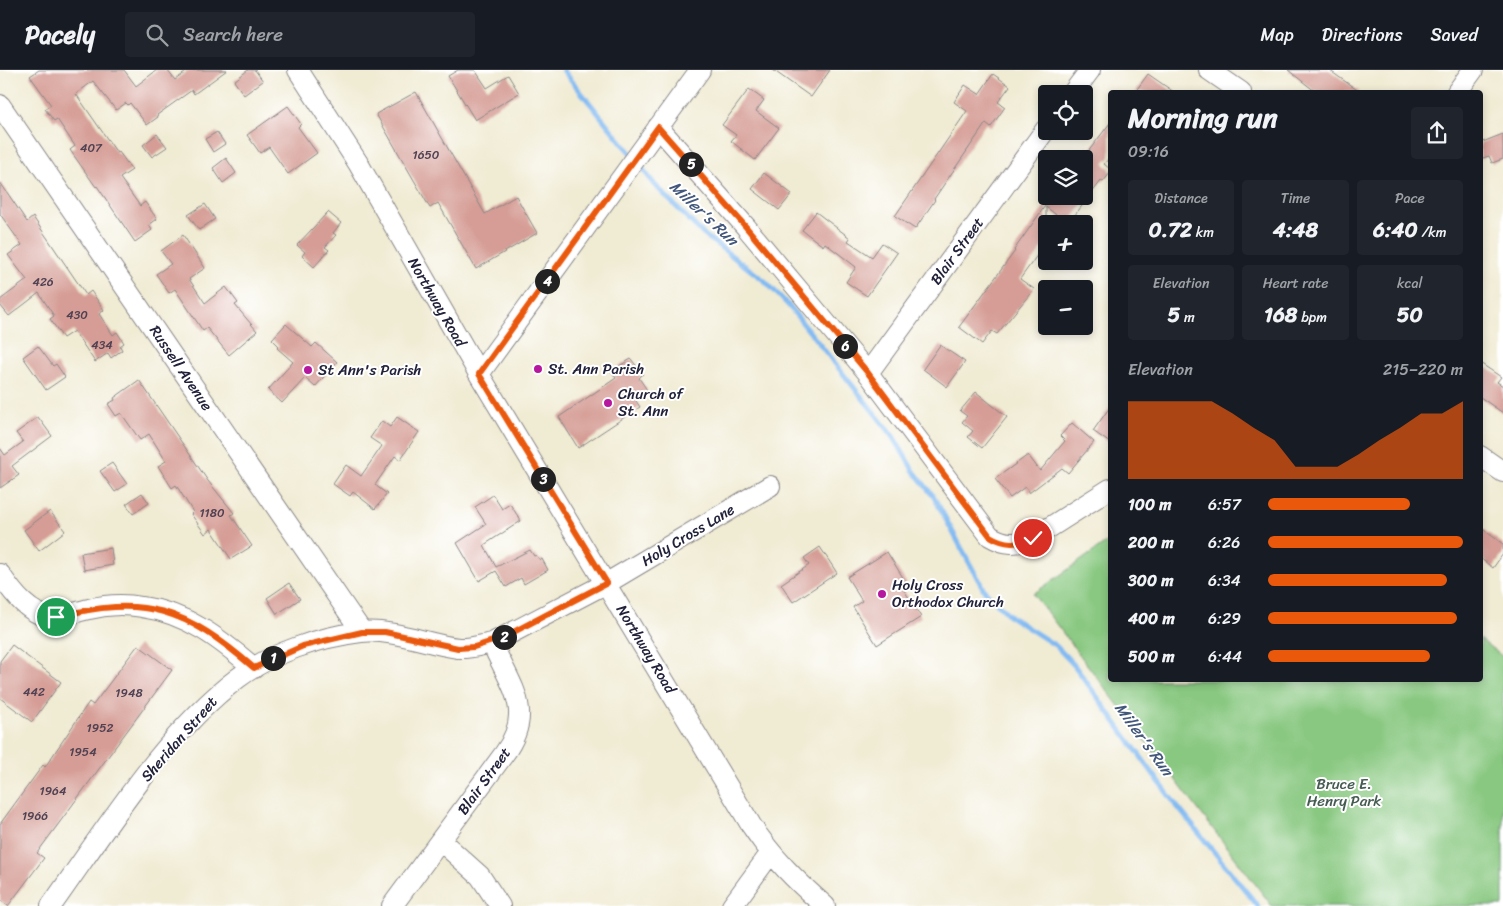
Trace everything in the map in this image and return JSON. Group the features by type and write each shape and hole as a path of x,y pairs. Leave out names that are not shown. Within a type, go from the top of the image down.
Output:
{"street":[{"name":"Northway Road","path":"298,70 358,163 479,374 770,854 796,881 825,906"},
{"path":"479,374 700,70"},
{"path":"1079,85 1090,70"},
{"path":"1209,70 1238,90"},
{"path":"1458,90 1473,70"},
{"name":"Russell Avenue","path":"0,104 362,632"},
{"path":"658,127 746,227 868,373 976,520 990,536 1011,544 1033,538 1108,490"},
{"name":"Blair Street","path":"868,373 1038,140"},
{"path":"1483,458 1503,472"},
{"name":"Holy Cross Lane","path":"607,583 770,486"},
{"path":"0,574 21,601 31,609 49,616 56,617 91,608 114,606 141,607 163,611 201,627 222,640 254,668"},
{"name":"Sheridan Street","path":"50,906 145,776 198,713 239,678 254,668 303,646 362,632 385,632 458,648 492,643 607,583"},
{"name":"Blair Street","path":"392,906 513,742 519,727 520,705 492,643"},
{"path":"440,841 480,876 500,906"},
{"path":"732,906 770,854"}],"green space":[{"name":"Bruce E. Henry Park","path":"1108,541 1108,682 1483,682 1483,641 1503,657 1503,906 1272,906 1033,594"}],"building":[{"path":"39,70 124,70 136,86 157,70 167,70 175,80 189,70 227,70 194,94 192,90 157,115 158,117 147,125 130,103 128,105 126,103 116,110 93,81 76,94 117,153 119,152 132,170 120,178 140,206 145,202 157,219 149,225 152,230 135,242 70,150 75,146 57,119 54,121 45,109 51,105 30,76"},
{"path":"248,70 255,70 263,81 244,95 234,81"},
{"path":"458,70 475,70 487,88 508,75 519,93 475,120 448,76"},
{"path":"773,70 830,70 811,97"},
{"path":"1288,70 1329,70 1357,90 1313,90"},
{"path":"993,74 1010,86 998,102 1005,107 991,127 986,123 915,229 895,216 967,111 954,102 965,85 979,94"},
{"path":"1148,74 1171,90 1136,90"},
{"path":"749,89 764,100 756,111 779,128 755,160 731,141 736,135 722,125"},
{"path":"416,92 485,214 516,196 537,233 476,269 438,203 430,208 376,114"},
{"path":"288,106 301,124 298,127 317,153 288,174 269,147 260,153 247,135"},
{"path":"1108,126 1108,159 1104,164 1108,167 1108,176 1103,182 1101,181 1093,191 1093,150 1089,150"},
{"path":"217,132 225,144 213,152 205,139"},
{"path":"157,134 167,147 152,157 143,145"},
{"path":"1503,134 1503,159 1492,163 1489,156 1483,158 1483,142"},
{"path":"226,158 236,173 223,183 213,168"},
{"path":"764,173 792,194 779,210 752,189"},
{"path":"0,182 27,222 33,217 86,295 91,291 104,310 99,314 113,335 117,332 124,343 120,346 122,350 111,358 108,353 95,362 74,331 63,338 50,319 54,316 39,293 9,316 0,305 0,300 27,280 8,255 22,245 0,214"},
{"path":"205,204 215,219 199,230 188,215"},
{"path":"1046,205 1083,205 1075,215 1056,215 1046,207 1046,215 1039,215"},
{"path":"328,212 341,223 333,233 336,235 325,247 329,250 314,267 302,256 305,252 297,245"},
{"path":"816,212 850,238 848,241 872,257 882,243 897,253 867,296 846,282 856,267 825,243 823,246 802,230"},
{"path":"1038,216 1038,254 1020,279 1034,289 997,334 992,331 982,344 959,327"},
{"path":"183,235 205,268 189,279 205,303 226,287 238,303 235,305 257,331 229,355 207,328 203,331 175,289 169,293 156,274 171,264 161,251"},
{"name":"St Ann's Parish","path":"286,324 312,347 316,343 337,362 315,387 305,378 282,403 268,390 293,362 277,348 279,346 272,339"},
{"path":"940,345 965,362 947,387 923,369"},
{"path":"38,346 53,366 56,364 65,377 46,390 23,357"},
{"name":"Church of St. Ann","path":"631,359 643,374 639,378 647,390 634,398 640,407 578,448 559,417 616,378 611,371"},
{"path":"1483,365 1501,377 1497,382 1503,386 1503,413 1483,399"},
{"path":"139,380 208,481 234,513 231,515 252,546 231,559 211,529 205,534 191,514 193,512 176,485 172,488 158,466 166,461 149,434 140,440 121,413 116,416 108,404"},
{"path":"976,392 1007,417 982,448 968,437 973,431 962,422 967,416 960,411"},
{"path":"1108,410 1108,442 1093,431"},
{"path":"38,417 52,436 12,466 19,475 0,488 0,448 5,455 23,442 16,433"},
{"path":"397,417 419,432 400,460 395,456 375,485 387,494 375,509 353,492 350,496 333,484 346,465 361,476 382,446 370,438 382,421 390,427"},
{"path":"1072,423 1094,442 1068,473 1062,468 1029,493 1025,487 1010,498 995,479 1028,455 1040,471 1065,441 1060,436"},
{"path":"112,463 127,484 115,492 100,471"},
{"path":"142,493 149,503 133,514 126,504"},
{"path":"493,495 502,509 510,504 521,521 484,545 496,567 530,550 534,556 536,555 540,560 542,559 548,570 524,584 521,578 506,587 496,571 479,581 457,543 486,524 475,507"},
{"path":"50,511 65,531 39,551 24,530"},
{"path":"1483,529 1503,544 1503,554 1493,568 1483,560"},
{"path":"820,547 837,573 793,602 781,584 809,565 804,558"},
{"path":"111,548 113,565 84,570 81,553"},
{"name":"Holy Cross Orthodox Church","path":"887,552 907,584 902,587 921,617 877,645 853,607 862,601 847,577"},
{"path":"289,583 300,599 277,614 267,598"},
{"path":"12,645 61,682 32,722 0,698 0,661"},
{"path":"138,645 172,670 37,853 44,858 8,906 0,900 0,824 43,765 45,767 89,702 93,705"}],"waterway":[{"name":"Miller's Run","path":"563,70 632,155"},
{"name":"Miller's Run","path":"639,164 655,185 703,234 765,281 788,305 893,436 913,470 934,497 984,590 1011,617 1056,646 1074,665 1176,805 1258,906"}],"place":[{"name":"St. Ann Parish","path":"538,369"},
{"name":"St Ann's Parish","path":"308,370"},
{"name":"Church of St. Ann","path":"608,403"},
{"name":"Holy Cross Orthodox Church","path":"882,594"}],"route":[{"path":"56,617 91,608 114,606 141,607 163,611 201,627 222,640 254,668 303,646 362,632 385,632 458,648 492,643 607,583 479,374 658,127 746,227 868,373 976,520 990,536 1011,544 1033,538"}]}
